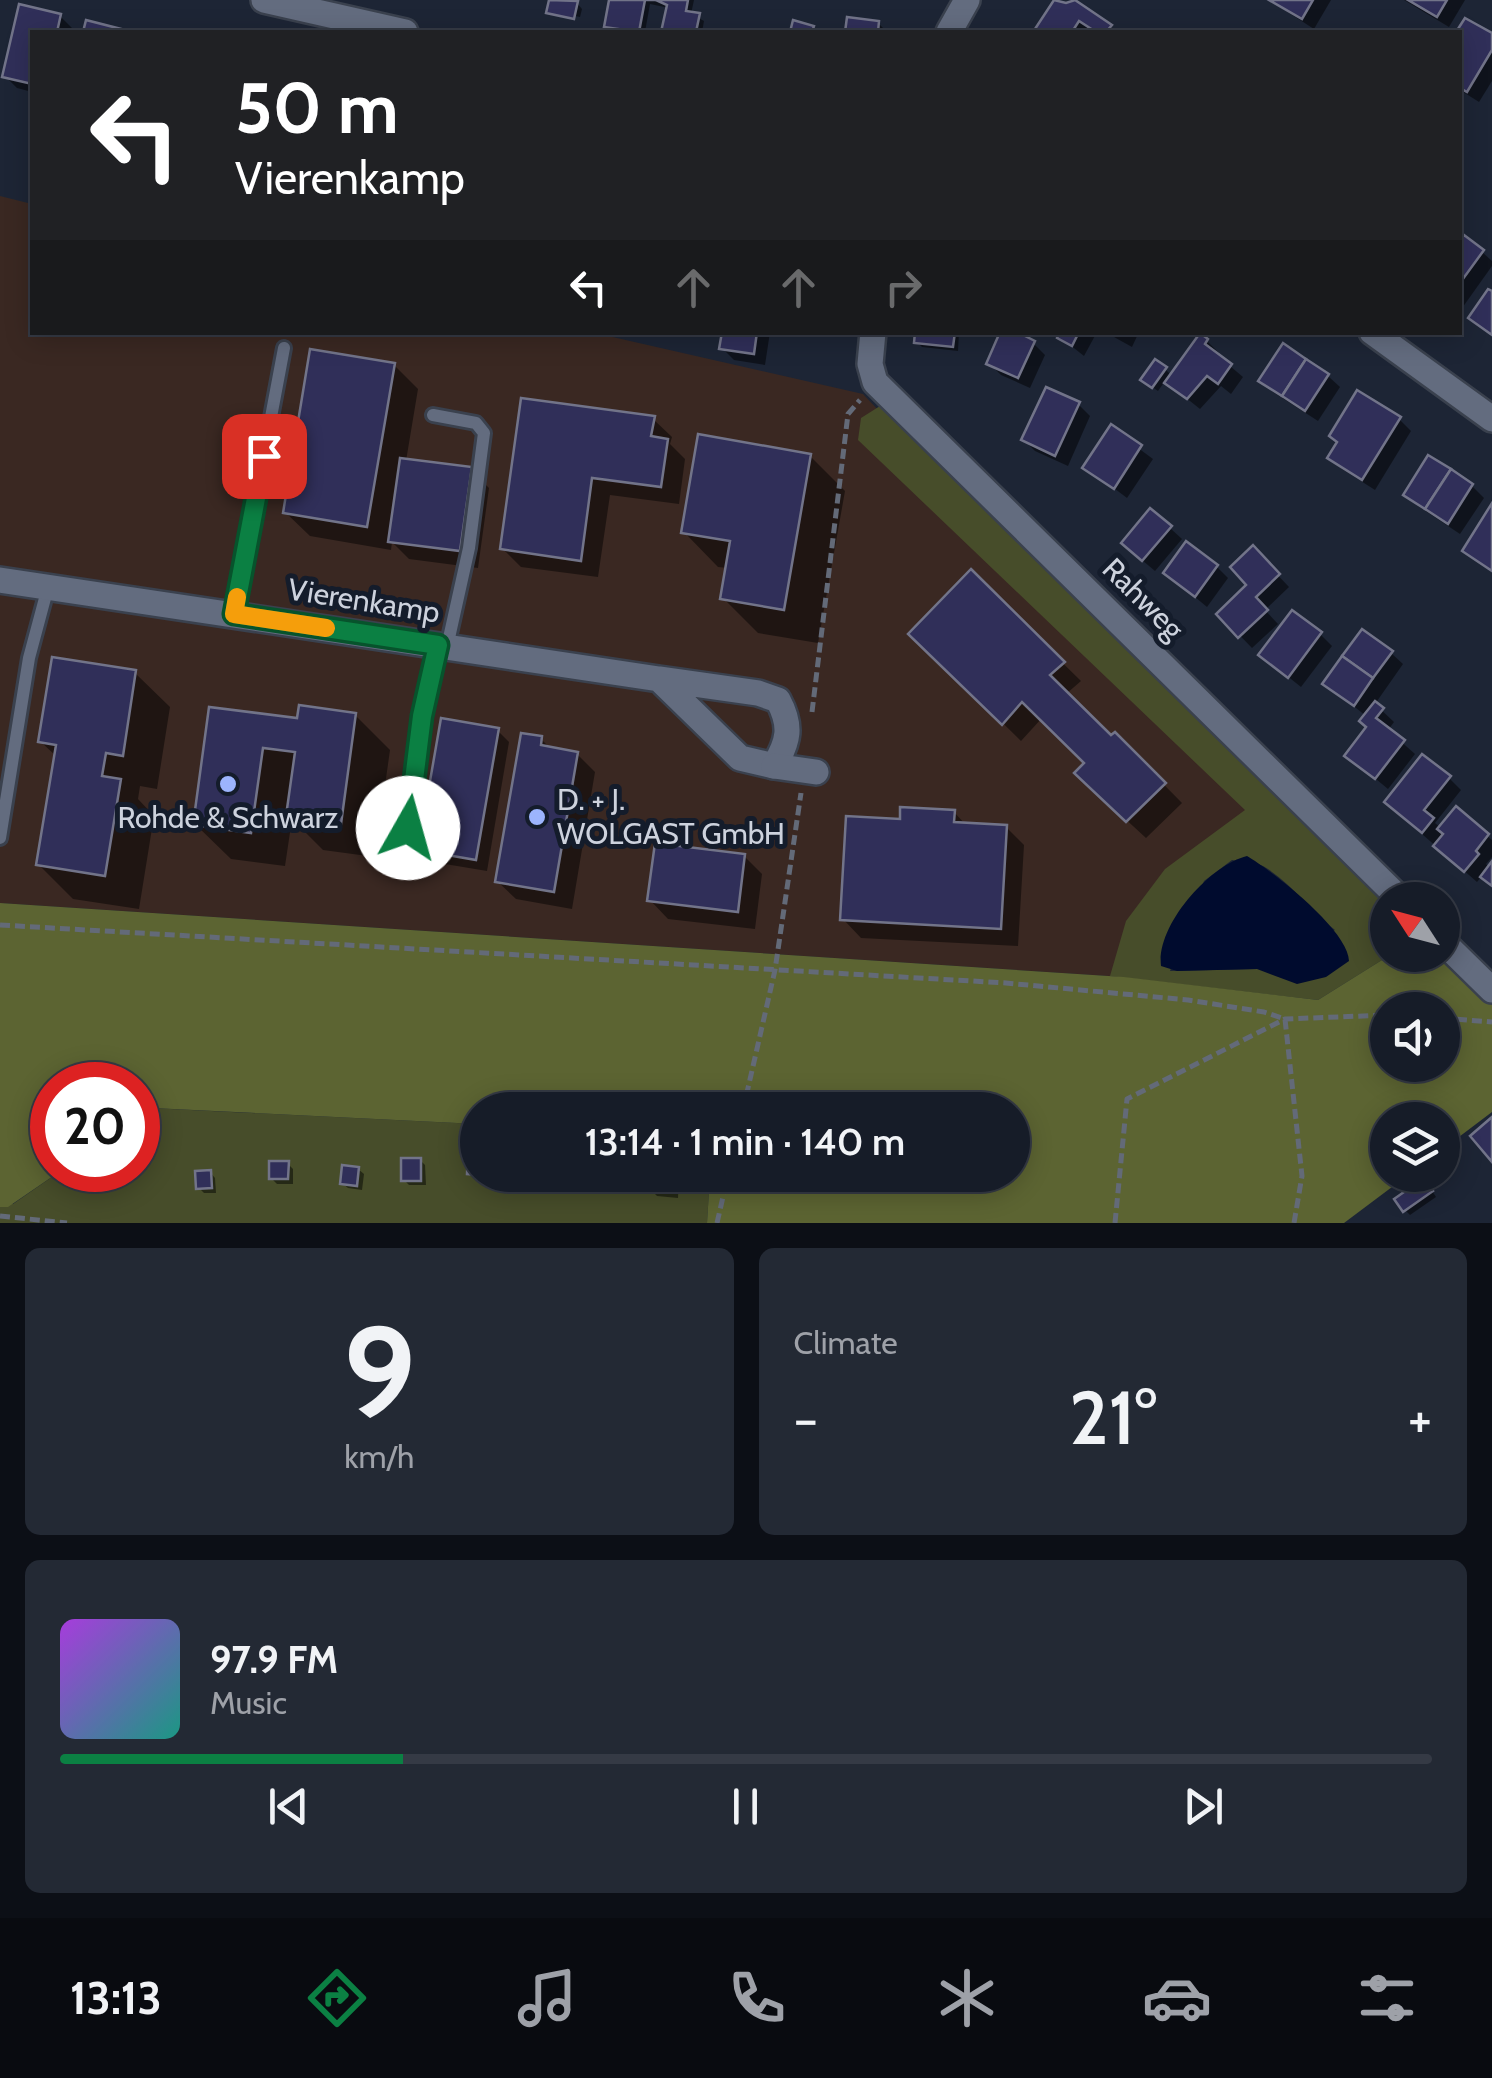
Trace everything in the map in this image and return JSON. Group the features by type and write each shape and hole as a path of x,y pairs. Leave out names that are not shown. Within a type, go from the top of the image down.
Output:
{"street":[{"path":"264,0 396,30"},
{"path":"951,30 967,0"},
{"path":"873,335 870,364 874,382"},
{"path":"1376,335 1492,418"},
{"name":"Rahweg","path":"874,382 1383,882"},
{"name":"Vierenkamp","path":"0,580 758,693 778,700 789,720 786,745 774,766"},
{"path":"658,679 740,758 810,771"},
{"path":"1460,959 1492,990"}],"lane":[{"path":"234,614 284,348"},
{"path":"404,865 422,716 469,548 484,433 476,423 434,414"},
{"path":"0,838 29,658 48,587"}],"path":[{"path":"812,712 848,414 874,382"},
{"path":"747,1092 775,970 810,771"},
{"path":"0,924 1006,983 1188,1000 1285,1019 1370,1016"},
{"path":"1115,1223 1127,1099 1285,1019"},
{"path":"1285,1019 1302,1176 1294,1223"},
{"path":"1460,1019 1492,1022"},
{"path":"717,1223 724,1192"},
{"path":"0,1216 66,1223"}],"shaded area":[{"path":"0,196 30,204 30,335 604,335 863,394 1259,811 1124,977 0,903"}],"green space":[{"path":"880,406 1370,886 1370,968 1318,1000 1110,976 1126,921 1165,869 1245,810 858,440 861,418","holes":["1232,860 1260,865 1335,930 1257,969 1170,971 1204,881"]},
{"path":"0,903 1124,977 1318,1000 1370,968 1370,972 1460,970 1492,997 1492,1112 1460,1136 1460,1102 1370,1102 1370,1192 1385,1192 1344,1223 707,1223 709,1192 1030,1192 1030,1092 460,1092 460,1123 160,1108 160,1062 30,1062 30,1192 8,1207 0,1207"},
{"path":"160,1108 460,1123 460,1192 709,1192 707,1223 0,1223 0,1203 13,1204 30,1192 160,1192"}],"water":[{"path":"1247,856 1291,888 1324,919 1346,949 1349,961 1326,977 1297,984 1257,969 1177,971 1161,966 1167,933 1188,899 1217,871"}],"building":[{"path":"549,0 578,1 574,19 546,13"},
{"path":"609,0 645,0 639,30 604,27"},
{"path":"656,0 688,0 686,11 700,13 696,30 661,30 667,5"},
{"path":"1054,0 1075,0 1112,25 1108,30 1093,30 1079,21 1073,30 1034,30"},
{"path":"1269,0 1313,0 1302,19"},
{"path":"1408,0 1447,0 1437,17"},
{"path":"19,4 61,14 57,30 30,30 30,84 2,77"},
{"path":"847,17 879,21 878,30 845,30"},
{"path":"1465,18 1492,33 1492,50 1467,92 1462,89 1462,30 1457,30"},
{"path":"86,20 121,29 121,30 84,30"},
{"path":"793,20 814,26 813,30 790,30"},
{"path":"1464,235 1484,250 1462,280"},
{"path":"1488,289 1492,291 1492,335 1468,318"},
{"path":"721,335 757,335 754,354 719,349"},
{"path":"915,335 955,335 953,347 914,343"},
{"path":"999,335 1023,335 1035,341 1018,378 986,364"},
{"path":"1058,335 1078,335 1072,346"},
{"path":"1199,335 1208,339 1205,344 1232,364 1218,384 1207,376 1187,399 1164,383"},
{"path":"1283,343 1306,359 1282,396 1258,381"},
{"path":"310,349 395,363 367,527 283,513"},
{"path":"1155,359 1167,367 1152,388 1140,380"},
{"path":"1306,359 1329,374 1305,411 1282,396"},
{"path":"1046,387 1080,402 1055,456 1021,440"},
{"path":"1357,390 1401,417 1362,480 1327,458 1337,442 1329,436"},
{"path":"521,398 655,416 651,436 668,439 661,487 592,478 581,561 500,549"},
{"path":"1111,424 1142,445 1114,489 1082,468"},
{"path":"698,434 811,454 784,610 720,599 730,541 681,533"},
{"path":"1428,455 1451,469 1425,509 1403,495"},
{"path":"400,458 472,467 460,551 388,542"},
{"path":"1451,469 1473,484 1448,524 1425,509"},
{"path":"1492,503 1492,571 1462,551"},
{"path":"1150,508 1172,526 1142,561 1121,543"},
{"path":"1186,541 1218,565 1195,597 1163,573"},
{"path":"1253,545 1280,574 1256,597 1268,610 1238,638 1216,614 1246,585 1230,567"},
{"path":"971,569 1065,662 1050,675 1166,783 1126,822 1074,773 1084,763 1022,702 1002,725 908,634"},
{"path":"1292,610 1322,632 1288,678 1258,655"},
{"path":"1362,629 1393,651 1373,678 1342,656"},
{"path":"1342,656 1373,678 1354,706 1322,684"},
{"path":"52,657 136,670 123,756 106,753 102,776 121,779 105,876 36,865 56,745 38,742"},
{"path":"1375,701 1384,708 1376,718 1405,740 1375,779 1344,756 1366,727 1359,721"},
{"name":"Rohde & Schwarz","path":"299,705 356,713 341,824 286,816 295,752 263,748 251,833 193,825 209,707 297,718"},
{"path":"441,718 499,728 476,860 418,850"},
{"name":"D. + J. WOLGAST GmbH","path":"521,733 542,736 541,745 578,752 554,892 495,882"},
{"path":"1422,754 1451,776 1424,810 1434,818 1422,833 1384,802"},
{"path":"1456,806 1489,834 1464,872 1433,846 1443,834 1437,829"},
{"path":"900,807 955,810 954,822 1007,825 1001,929 840,920 846,816 900,819"},
{"path":"655,843 745,854 738,912 647,901"},
{"path":"1492,861 1492,886 1480,877"},
{"path":"1492,1117 1492,1162 1470,1136"},
{"path":"401,1158 421,1158 421,1181 401,1181"},
{"path":"269,1161 289,1161 288,1179 269,1179"},
{"path":"342,1165 359,1167 357,1186 340,1184"},
{"path":"211,1170 212,1188 196,1189 195,1171"},
{"path":"1404,1192 1432,1192 1403,1212 1394,1199"}],"slow traffic":[{"path":"237,597 234,614 326,628"}],"place":[{"name":"Rohde & Schwarz","path":"228,784"},
{"name":"D. + J. WOLGAST GmbH","path":"537,817"}],"route":[{"path":"264,456 234,614 438,645 422,716 408,828"}]}
